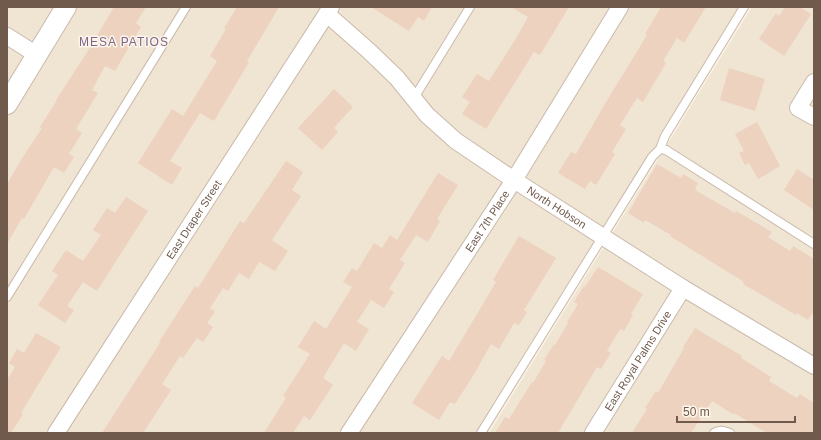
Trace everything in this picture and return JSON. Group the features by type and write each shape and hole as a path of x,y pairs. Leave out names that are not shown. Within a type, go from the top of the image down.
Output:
{"street":[{"path":"7,104 66,7"},
{"name":"East 7th Place","path":"349,433 514,180 620,7"},
{"name":"North Hobson","path":"329,10 397,78 427,115 456,142 682,288 814,366"},
{"name":"East Draper Street","path":"56,433 329,10"},
{"path":"7,36 37,56"},
{"path":"814,82 798,108 814,117"},
{"name":"East Royal Palms Drive","path":"593,433 682,288"}],"lane":[{"path":"7,297 186,7"},
{"path":"414,98 470,7"},
{"path":"481,433 652,157 660,149 665,136 744,7"},
{"path":"660,149 666,150 814,244"},
{"path":"714,433 722,430 730,433"}],"shaded area":[{"path":"7,7 747,7 481,433 7,433"},
{"path":"752,7 814,7 814,433 489,433"}],"building":[{"path":"114,7 146,7 136,23 141,27 115,71 105,66 92,90 98,93 76,129 82,133 69,154 74,157 64,173 54,167 24,219 22,218 7,244 7,184 42,128 40,127 56,100"},
{"path":"237,7 279,7 214,121 200,113 170,161 182,168 172,185 138,163 172,109 183,116 217,61 210,56 226,29 224,28"},
{"path":"371,7 432,7 424,21 418,17 409,31"},
{"path":"511,7 569,7 540,55 534,52 486,129 462,114 470,102 462,97 477,74 489,81 528,17"},
{"path":"661,7 706,7 684,43 677,38 663,61 666,63 643,102 637,98 620,125 626,129 612,152 615,154 596,185 590,181 585,189 558,173 571,152 576,154 647,35 645,34"},
{"path":"785,7 800,7 811,14 784,56 759,39 776,13 779,16"},
{"path":"729,68 765,79 755,111 720,100"},
{"path":"334,89 353,107 334,128 338,132 322,150 298,128"},
{"path":"757,122 780,166 758,179 749,163 745,165 739,153 744,151 735,134"},
{"path":"286,161 303,172 292,190 301,196 272,240 288,251 275,271 259,262 249,279 239,273 228,291 223,288 210,308 215,311 207,323 213,327 203,342 197,338 183,358 180,356 162,384 171,390 143,433 102,433 195,286 198,288 240,221 244,223"},
{"path":"657,164 681,178 683,174 698,183 695,190 772,232 768,237 790,251 793,246 814,259 814,311 808,320 797,313 796,315 743,284 744,282 670,236 671,235 645,220 644,223 628,213"},
{"path":"797,169 814,180 814,210 784,190"},
{"path":"438,173 458,185 437,219 440,221 428,242 416,235 400,260 405,263 389,289 394,292 384,308 371,300 357,322 369,329 356,351 344,343 323,378 333,385 310,420 304,416 293,433 264,433 286,398 283,396 310,354 298,347 314,321 326,329 352,287 343,282 352,268 357,271 374,243 382,248 390,235 397,240"},
{"path":"126,197 148,211 97,291 83,282 67,306 74,310 65,323 38,305 58,275 52,271 66,250 83,261 101,235 93,230 107,208 115,213"},
{"path":"519,236 556,258 524,310 527,312 519,325 514,323 499,349 491,344 455,404 450,402 439,420 412,403 442,356 449,361 496,282 493,280"},
{"path":"598,267 643,294 631,314 633,315 624,331 620,329 607,351 611,353 601,369 597,367 558,433 495,433 505,417 509,419 532,382 533,383 546,361 544,360 554,344 555,345 578,304 574,302"},
{"path":"695,328 742,356 741,358 771,377 769,381 797,398 800,394 814,403 814,433 767,433 712,401 691,433 632,433 656,391 658,393"},
{"path":"36,333 61,347 21,413 23,414 11,433 7,433 7,380 15,367 9,363 17,349 24,353"}],"district":[{"name":"MESA PATIOS","path":"124,42"}]}
